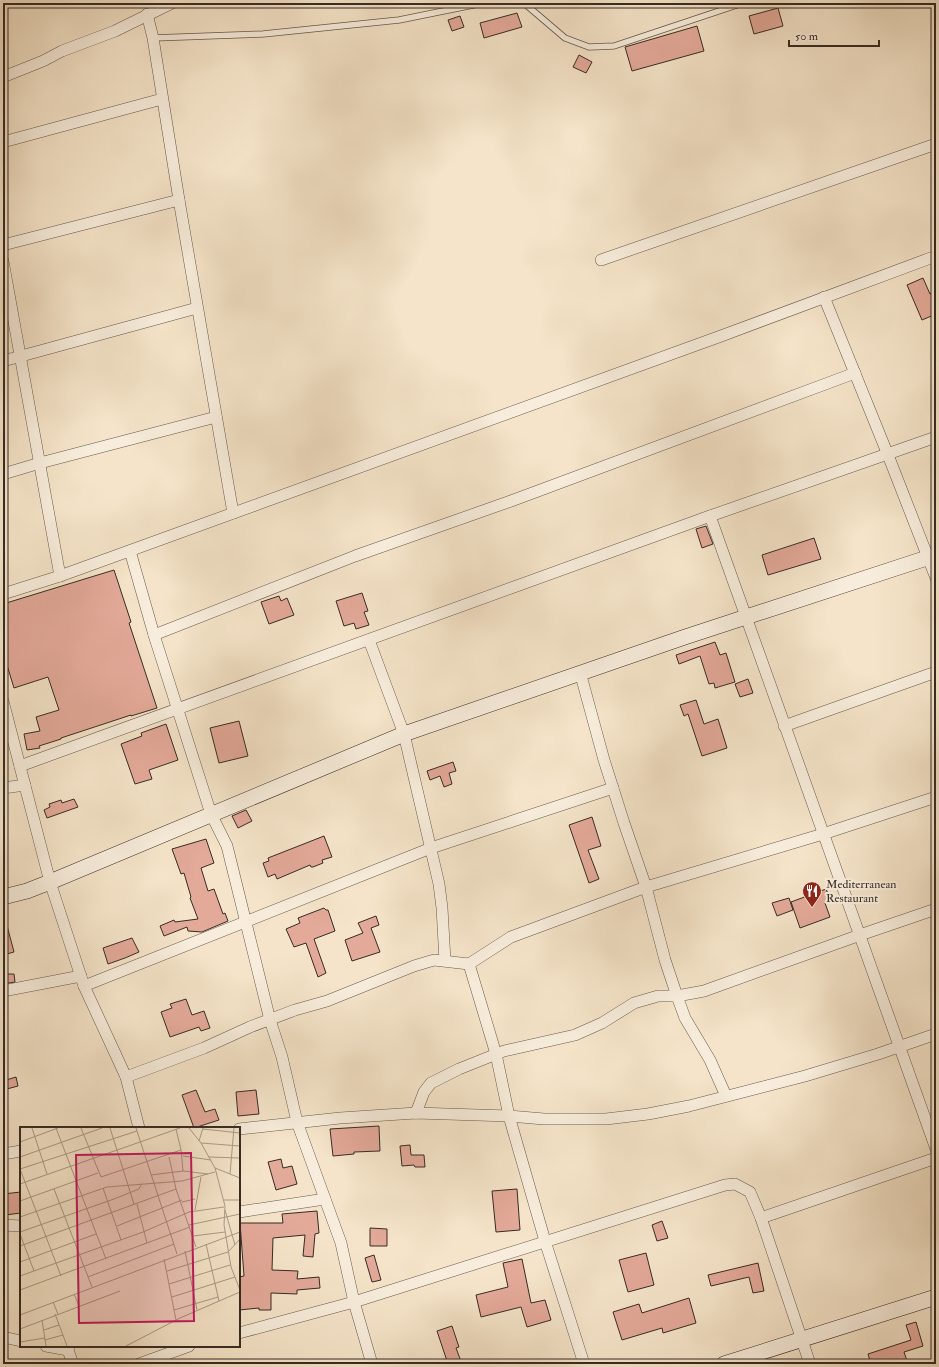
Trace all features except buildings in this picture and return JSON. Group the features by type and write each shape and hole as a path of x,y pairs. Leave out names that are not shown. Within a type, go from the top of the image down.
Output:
{"street":[{"path":"3,77 43,61 62,51 115,31 172,3"},
{"path":"147,14 153,38 197,308 233,513"},
{"path":"3,142 162,99"},
{"path":"601,260 935,146"},
{"path":"3,245 179,200"},
{"path":"3,594 60,576 130,551 936,256"},
{"path":"3,261 60,576"},
{"path":"824,297 888,455 932,556 936,578"},
{"path":"3,361 197,308"},
{"path":"154,635 355,556 511,501 855,373"},
{"path":"3,474 216,417"},
{"path":"20,766 710,516 936,437"},
{"path":"710,516 936,1149"},
{"path":"130,551 154,635 211,814 227,846 270,1020 282,1057 297,1122 341,1243 354,1302 372,1364"},
{"path":"3,897 27,891 50,882 404,734 580,672 932,556"},
{"path":"369,640 404,734 431,848 439,884 442,908 445,961"},
{"path":"580,672 613,788 646,887 665,960 677,996 685,1018 710,1060 726,1096"},
{"path":"784,726 936,672"},
{"path":"3,701 50,882 82,981 126,1077 139,1127"},
{"path":"3,788 25,785"},
{"path":"3,991 82,981 245,922 431,848 613,788"},
{"path":"126,1077 204,1048 234,1033 295,1010 327,1001 414,966 434,960 469,964 511,937 646,887 823,834 936,797"},
{"path":"416,1113 424,1092 431,1083 496,1054 575,1035 602,1023 634,1003 658,996 677,996 704,991 860,935 936,910"},
{"path":"469,964 496,1054 509,1116 545,1241 584,1364"},
{"path":"240,1129 340,1118 416,1113 509,1116 544,1119 606,1119 655,1113 689,1106 805,1076 936,1034"},
{"path":"3,1154 20,1151"},
{"path":"761,1218 936,1158"},
{"path":"240,1333 354,1302 725,1185 735,1184 750,1192 761,1218 810,1364"},
{"path":"240,1212 326,1199"},
{"path":"3,1225 20,1226"},
{"path":"724,1364 936,1297"},
{"path":"3,1337 20,1341"},
{"path":"58,1347 69,1348 73,1364"},
{"path":"139,1364 183,1347"}],"lane":[{"path":"153,38 263,34 399,20 483,3"},
{"path":"524,3 565,38 589,47 614,46 743,3"}],"place":[{"name":"Mediterranean Restaurant","path":"812,908"}]}
